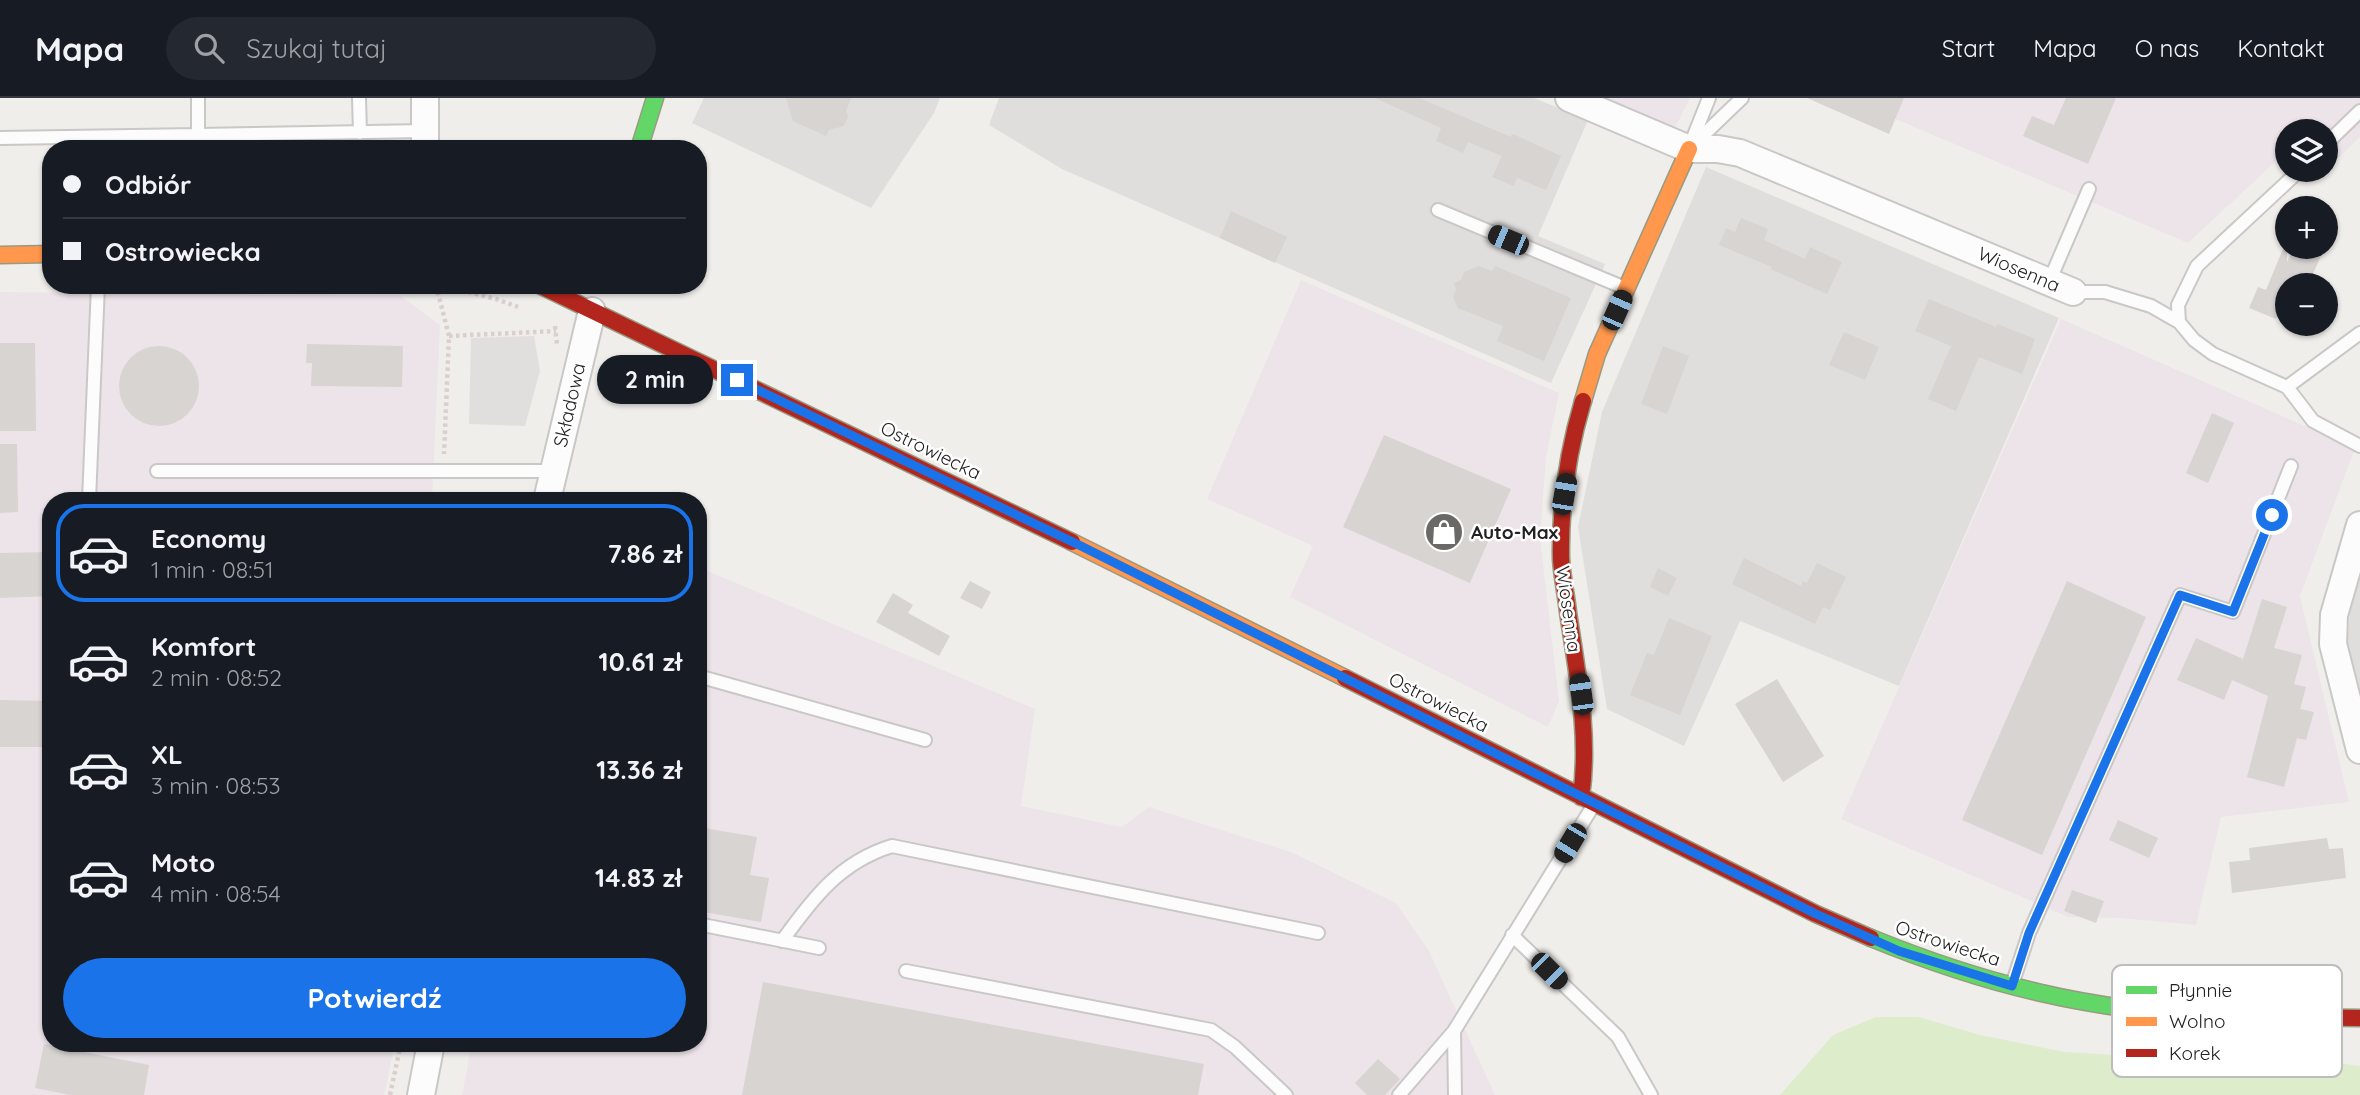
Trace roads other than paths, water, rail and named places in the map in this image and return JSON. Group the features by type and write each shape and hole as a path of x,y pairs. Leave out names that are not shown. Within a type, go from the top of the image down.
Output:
{"main road":[{"path":"642,140 655,98"},
{"name":"Wiosenna","path":"1588,801 1584,721 1561,560 1564,494 1575,428 1597,354 1689,149"},
{"path":"0,255 42,254"},
{"name":"Ostrowiecka","path":"573,294 595,300 1816,914 1899,951 2012,986 2112,1007"},
{"name":"Ostrowiecka","path":"2342,1018 2360,1018"}],"street":[{"path":"425,98 425,140"},
{"name":"Wiosenna","path":"1569,98 1689,149 1718,149 1740,153 2061,287"},
{"name":"Składowa","path":"549,492 595,300"},
{"path":"2360,525 2334,615 2333,644 2360,750"},
{"path":"421,1095 429,1052"}],"lane":[{"path":"198,98 198,135"},
{"path":"359,98 360,133"},
{"path":"1689,149 1709,98"},
{"path":"1689,149 1742,98"},
{"path":"2338,133 2360,111"},
{"path":"0,138 360,133 425,140"},
{"path":"2179,322 2178,305 2197,266 2287,182"},
{"path":"2061,287 2089,189"},
{"path":"1437,210 1627,289"},
{"name":"Wiosenna","path":"2061,287 2124,296 2151,306 2179,322 2194,340 2213,354 2287,387 2313,421 2360,446"},
{"path":"89,492 98,294"},
{"path":"2287,387 2360,333"},
{"path":"2012,986 2029,933 2180,595 2233,612 2291,467"},
{"path":"157,471 554,471"},
{"path":"707,679 925,740"},
{"path":"1399,1095 1454,1031 1588,801"},
{"path":"782,941 816,895 859,859 892,846 1318,933"},
{"path":"707,926 819,948"},
{"path":"1512,935 1618,1037 1651,1095"},
{"path":"906,971 1211,1030 1236,1047 1286,1095"},
{"path":"1454,1031 1455,1095"}],"place":[{"name":"Auto-Max","path":"1444,532"}]}
